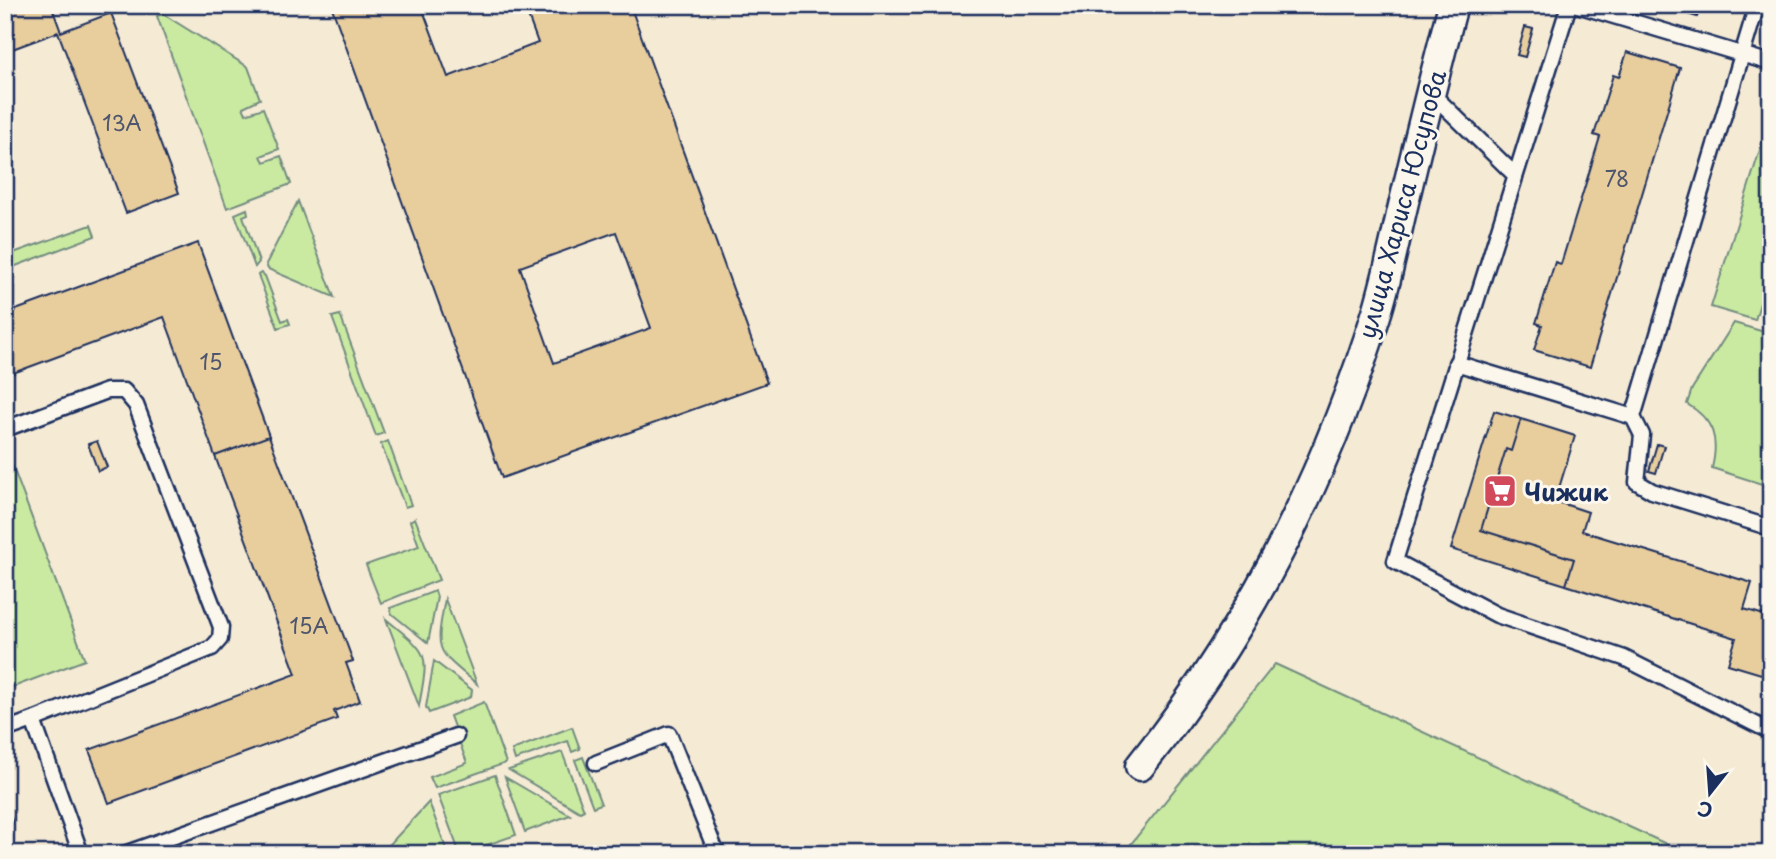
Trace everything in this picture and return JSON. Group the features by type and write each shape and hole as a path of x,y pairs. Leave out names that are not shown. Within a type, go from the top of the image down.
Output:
{"street":[{"name":"улица Хариса Юсупова","path":"1140,766 1184,711 1277,559 1331,438 1378,307 1453,5"}],"lane":[{"path":"1569,5 1395,561 1497,615 1624,658 1771,732"},
{"path":"1577,5 1771,62"},
{"path":"1758,5 1633,417 1642,435 1637,482 1652,491 1771,528"},
{"path":"1430,92 1515,176"},
{"path":"1456,363 1633,417"},
{"path":"5,429 107,391 124,391 136,405 221,627 220,639 212,648 5,730"},
{"path":"33,720 81,854"},
{"path":"596,763 669,734 717,854"},
{"path":"124,854 457,736"}],"green space":[{"path":"163,14 248,67 260,99 243,107 246,114 263,108 279,149 261,156 264,162 281,156 291,184 227,208 157,16"},
{"path":"1769,121 1771,267 1755,320 1711,307"},
{"path":"298,201 334,297 268,269 266,264"},
{"path":"247,209 248,214 243,216 259,262 255,267 235,214"},
{"path":"91,225 95,236 5,270 5,256"},
{"path":"261,273 265,276 282,321 288,319 290,324 278,328 258,275"},
{"path":"340,315 384,433 376,436 332,317"},
{"path":"1734,323 1771,334 1771,487 1712,468 1715,448 1712,431 1703,417 1687,404 1692,389"},
{"path":"388,441 411,505 405,507 381,444"},
{"path":"11,462 85,660 5,690 5,464"},
{"path":"415,518 439,580 381,603 366,565 419,546 410,521"},
{"path":"435,591 437,597 428,643 392,614 390,608"},
{"path":"445,599 477,684 453,664 442,649 440,630"},
{"path":"386,619 411,640 423,655 425,664 419,706"},
{"path":"434,661 472,690 471,697 429,713 426,707"},
{"path":"1275,664 1688,854 1123,854"},
{"path":"484,702 506,763 435,788 430,777 467,763 450,716"},
{"path":"572,727 580,749 572,752 568,741 515,760 512,750"},
{"path":"562,752 584,810 580,812 509,770"},
{"path":"583,757 601,804 593,807 575,760"},
{"path":"495,775 516,835 460,854 438,795"},
{"path":"505,777 570,815 525,832"},
{"path":"429,802 448,854 390,849 389,845"},
{"path":"305,847 364,854 308,854"}],"building":[{"path":"5,5 51,5 61,32 111,13 179,193 126,213 58,32 7,51"},
{"path":"331,5 421,5 448,77 538,43 524,5 630,5 767,383 502,478","holes":["616,232 651,328 554,363 520,267"]},
{"path":"1658,5 1701,5 1697,17"},
{"path":"1525,27 1533,29 1525,57 1517,55"},
{"path":"1627,52 1680,68 1590,367 1534,350 1542,325 1536,323 1555,262 1561,264 1600,137 1594,135 1613,75 1619,77"},
{"path":"198,243 269,436 215,456 164,317 5,376 5,314"},
{"path":"1494,411 1521,419 1511,451 1506,449 1481,530 1574,559 1566,585 1451,549"},
{"path":"1521,419 1575,436 1555,501 1588,512 1582,531 1752,583 1744,609 1771,617 1771,677 1728,664 1736,638 1566,585 1574,559 1481,530 1506,449 1511,451"},
{"path":"269,436 353,661 346,663 360,701 334,711 337,719 109,803 89,750 296,674 215,456"},
{"path":"97,441 107,467 98,471 88,444"},
{"path":"1657,444 1664,446 1656,473 1649,471"},
{"path":"5,802 13,823 5,826"}],"place":[{"name":"Чижик","path":"1500,491"}]}
